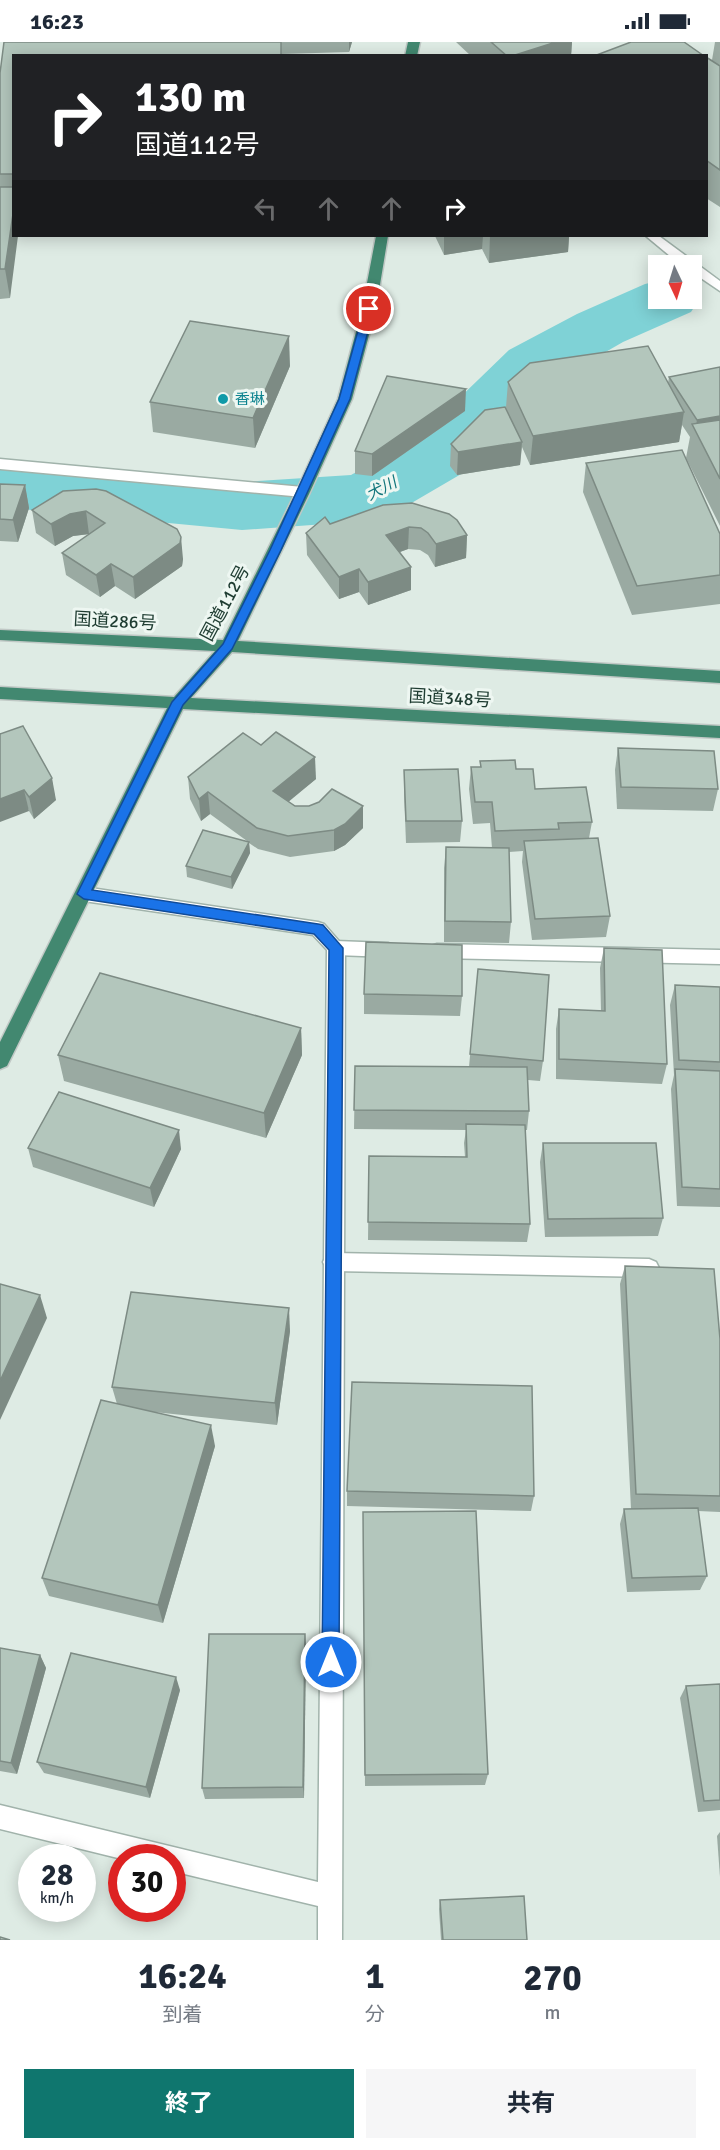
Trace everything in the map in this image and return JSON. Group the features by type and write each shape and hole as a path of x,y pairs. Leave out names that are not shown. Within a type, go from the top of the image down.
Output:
{"highway":[{"name":"国道112号","path":"0,1060 178,702 228,646 303,492 345,399 369,309 382,237"},
{"name":"国道286号","path":"0,635 228,646"},
{"name":"国道348号","path":"228,646 720,677"},
{"path":"0,693 178,702"},
{"name":"国道348号","path":"178,702 720,732"}],"street":[{"path":"653,237 678,255"},
{"path":"702,273 720,287"},
{"path":"0,464 303,492"},
{"path":"84,894 318,929 336,948 330,1940"},
{"path":"336,948 720,957"},
{"path":"333,1262 673,1268"},
{"path":"0,1817 111,1844"},
{"path":"186,1862 329,1897"}],"building":[{"path":"4,42 281,42 281,54 12,54 12,174 0,174 0,73"},
{"path":"491,42 556,42 518,54 505,54"},
{"path":"631,42 684,42 701,54 599,54"},
{"path":"708,58 720,66 720,170 708,161"},
{"path":"0,187 12,187 12,221 5,269 0,269"},
{"path":"190,321 289,336 253,418 150,402"},
{"path":"648,346 684,412 533,436 508,382 530,363"},
{"path":"720,367 720,416 697,420 669,377"},
{"path":"387,376 466,389 372,454 355,451"},
{"path":"505,407 522,442 458,452 451,444 485,410"},
{"path":"720,420 720,479 692,424"},
{"path":"682,450 720,534 720,575 637,586 586,463"},
{"path":"0,484 25,485 13,520 0,519"},
{"path":"96,489 106,491 177,529 181,537 180,543 133,577 111,564 96,575 62,553 105,523 86,511 70,514 51,524 32,510 63,491"},
{"path":"412,503 449,514 457,520 467,535 436,544 421,528 409,527 386,535 411,567 368,582 359,569 339,577 306,533 325,517 330,524 383,505"},
{"path":"23,726 52,778 29,797 24,790 0,799 0,734"},
{"path":"276,732 315,757 273,791 295,806 309,806 319,802 332,789 363,806 345,824 334,830 288,836 257,828 208,792 199,799 188,777 243,733 261,745"},
{"path":"618,748 714,751 718,789 621,787"},
{"path":"515,760 516,769 533,769 535,789 586,787 592,822 558,823 559,829 495,831 492,802 475,802 471,767 481,767 480,761"},
{"path":"458,769 462,821 406,821 404,770"},
{"path":"203,830 249,842 231,877 186,866"},
{"path":"598,838 610,916 535,919 524,841"},
{"path":"446,847 509,848 511,922 445,921"},
{"path":"366,942 462,945 462,996 364,994"},
{"path":"604,948 662,950 667,1064 559,1059 559,1009 605,1011"},
{"path":"478,969 549,975 543,1061 470,1054"},
{"path":"100,973 301,1028 264,1113 58,1055"},
{"path":"675,985 720,987 720,1062 679,1060"},
{"path":"355,1066 527,1067 529,1111 354,1110"},
{"path":"675,1069 720,1071 720,1189 682,1187"},
{"path":"59,1092 179,1130 150,1188 28,1148"},
{"path":"466,1124 525,1125 530,1224 368,1222 369,1156 467,1157"},
{"path":"543,1143 656,1143 663,1218 548,1219"},
{"path":"625,1266 714,1269 720,1339 720,1496 636,1494"},
{"path":"0,1284 40,1295 0,1381"},
{"path":"131,1292 289,1308 275,1403 112,1387"},
{"path":"352,1382 532,1386 534,1496 347,1491"},
{"path":"101,1400 211,1425 158,1605 42,1578"},
{"path":"698,1508 707,1576 632,1578 624,1509"},
{"path":"476,1511 488,1774 365,1775 363,1512"},
{"path":"209,1634 305,1634 303,1787 202,1788"},
{"path":"0,1648 40,1655 11,1763 0,1761"},
{"path":"71,1653 176,1677 146,1787 37,1762"},
{"path":"720,1684 720,1800 704,1801 686,1686"},
{"path":"524,1896 527,1940 443,1940 440,1900"}],"waterway":[{"name":"犬川","path":"0,484 242,506 366,498 443,454 533,365 600,328 648,307"}],"place":[{"name":"香琳","path":"223,399"}],"route":[{"path":"331,1662 336,948 318,929 84,894 178,702 228,646 275,550 345,399 369,309"}]}
